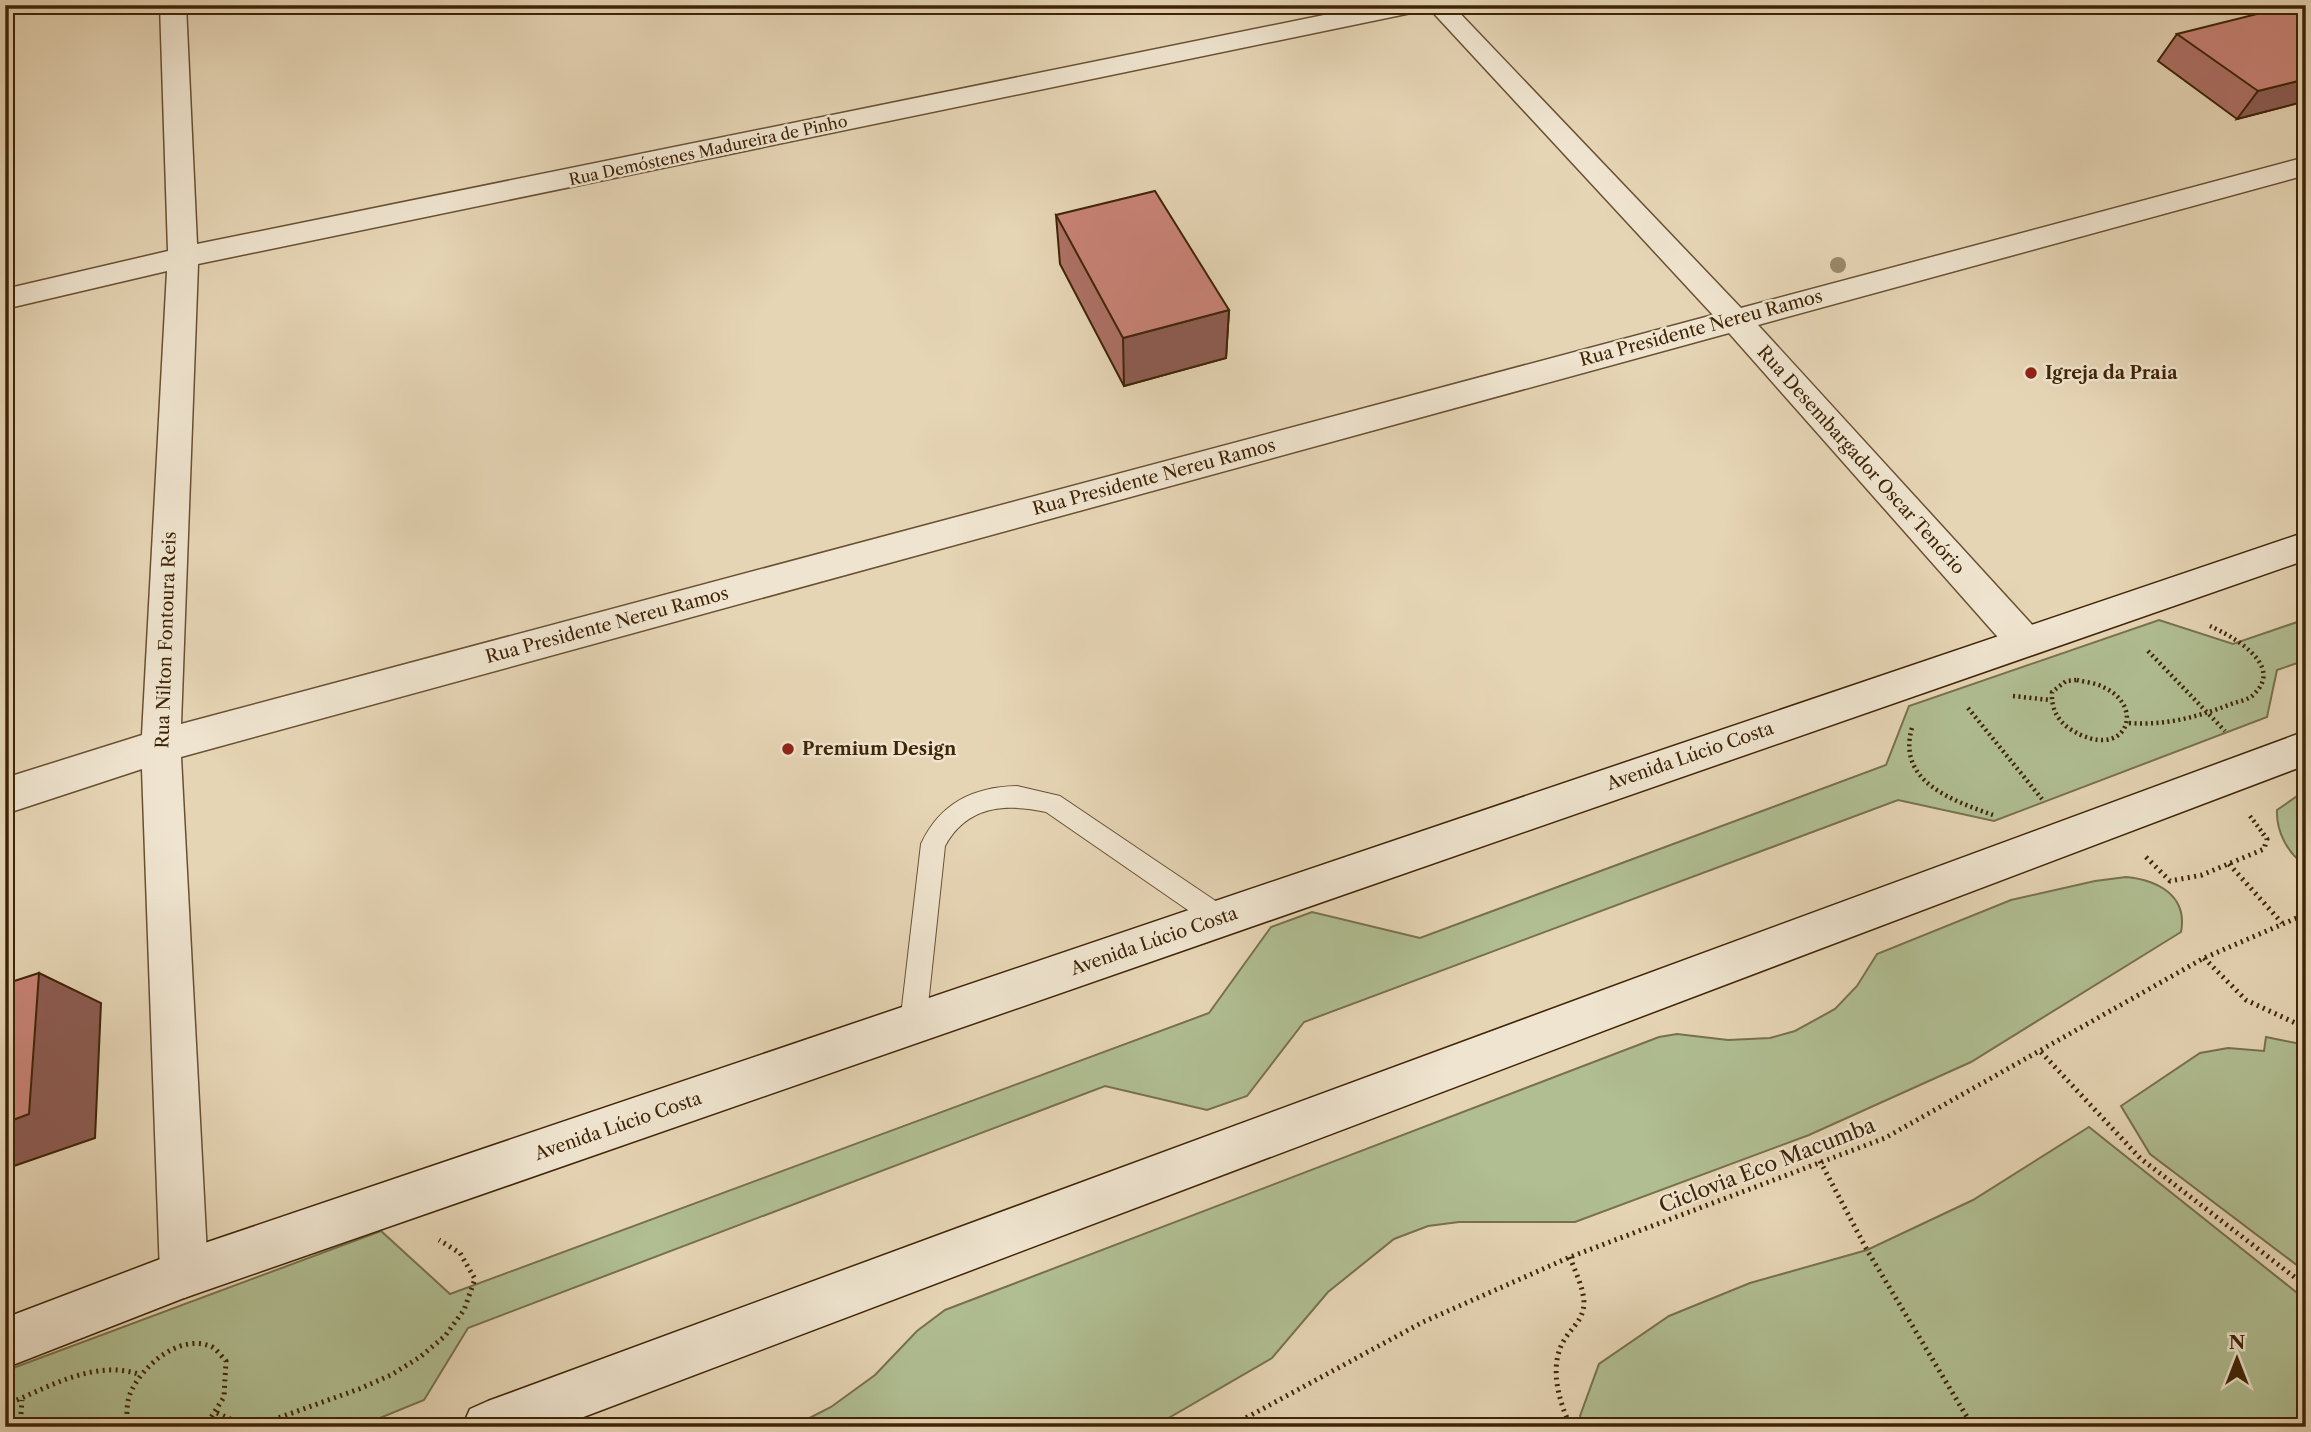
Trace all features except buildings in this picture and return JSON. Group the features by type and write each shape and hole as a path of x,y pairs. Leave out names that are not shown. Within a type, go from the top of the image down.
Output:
{"street":[{"name":"Rua Nilton Fontoura Reis","path":"173,5 183,257 161,746 184,1274"},
{"name":"Rua Demóstenes Madureira de Pinho","path":"5,299 183,257 1411,5"},
{"name":"Rua Desembargador Oscar Tenório","path":"1438,5 1734,319 2024,641"},
{"name":"Rua Presidente Nereu Ramos","path":"5,796 161,746 2306,166"},
{"name":"Avenida Lúcio Costa","path":"5,1343 184,1274 2306,546"},
{"path":"488,1427 2306,748"}],"lane":[{"path":"913,1024 933,844 941,825 961,807 995,797 1023,795 1052,803 1220,918"}],"path":[{"path":"2129,723 2163,725 2253,696 2261,688 2264,676 2257,657 2232,635 2144,601"},
{"path":"2148,651 2228,735"},
{"path":"2066,681 2090,681 2113,693 2122,702 2129,723 2126,731 2119,737 2096,741 2083,737 2060,721 2050,700 2052,692 2066,681"},
{"path":"2009,696 2031,696 2050,700"},
{"path":"1956,714 1983,705"},
{"path":"1917,726 1911,729 1908,748 1915,769 1926,782 1955,802 1986,812 2053,842"},
{"path":"2139,849 2161,875 2172,882 2182,882 2228,864 2264,849 2267,839 2261,828 2242,808"},
{"path":"2228,864 2282,923"},
{"name":"Ciclovia Eco Macumba","path":"1229,1427 1423,1322 1570,1257 1885,1138 2204,958 2306,915"},
{"path":"2204,958 2246,1000 2306,1028"},
{"path":"2040,1052 2140,1158 2306,1286"},
{"path":"1820,1161 1867,1250 1973,1427"},
{"path":"218,1413 232,1423 245,1426 264,1423 407,1368 437,1346 466,1311 475,1279 460,1253 443,1241 368,1212"},
{"path":"1570,1257 1584,1300 1583,1311 1561,1345 1557,1371 1558,1392 1571,1427"},
{"path":"127,1427 127,1403 141,1375 163,1354 189,1344 211,1346 226,1361 228,1385 218,1413 205,1427"},
{"path":"5,1405 87,1373 129,1368 141,1375"}],"green space":[{"path":"2306,619 2306,660 2277,670 2267,717 1994,821 1898,800 1304,1022 1247,1096 1207,1110 1105,1086 468,1328 424,1400 358,1427 5,1427 5,1371 381,1231 450,1294 1209,1013 1271,927 1312,912 1420,938 1886,765 1909,706 2159,620 2233,644"},
{"path":"2306,790 2306,865 2284,842 2277,810"},
{"path":"2126,877 2159,886 2175,899 2182,919 2181,932 1971,1062 1809,1135 1575,1222 1459,1222 1428,1226 1394,1239 1328,1292 1272,1358 1153,1427 792,1427 831,1407 875,1375 917,1331 945,1310 1659,1037 1677,1034 1728,1040 1770,1038 1795,1031 1835,1009 1857,986 1877,954 2011,900 2095,881"},
{"path":"2266,1037 2306,1045 2306,1272 2150,1154 2121,1106 2200,1053 2228,1048 2264,1051"},
{"path":"2089,1127 2306,1300 2306,1417 2287,1427 1584,1427 1580,1416 1599,1364 1669,1316 1750,1283 1867,1250 1973,1200"}],"place":[{"name":"Igreja da Praia","path":"2031,373"},
{"name":"Premium Design","path":"788,749"}]}
